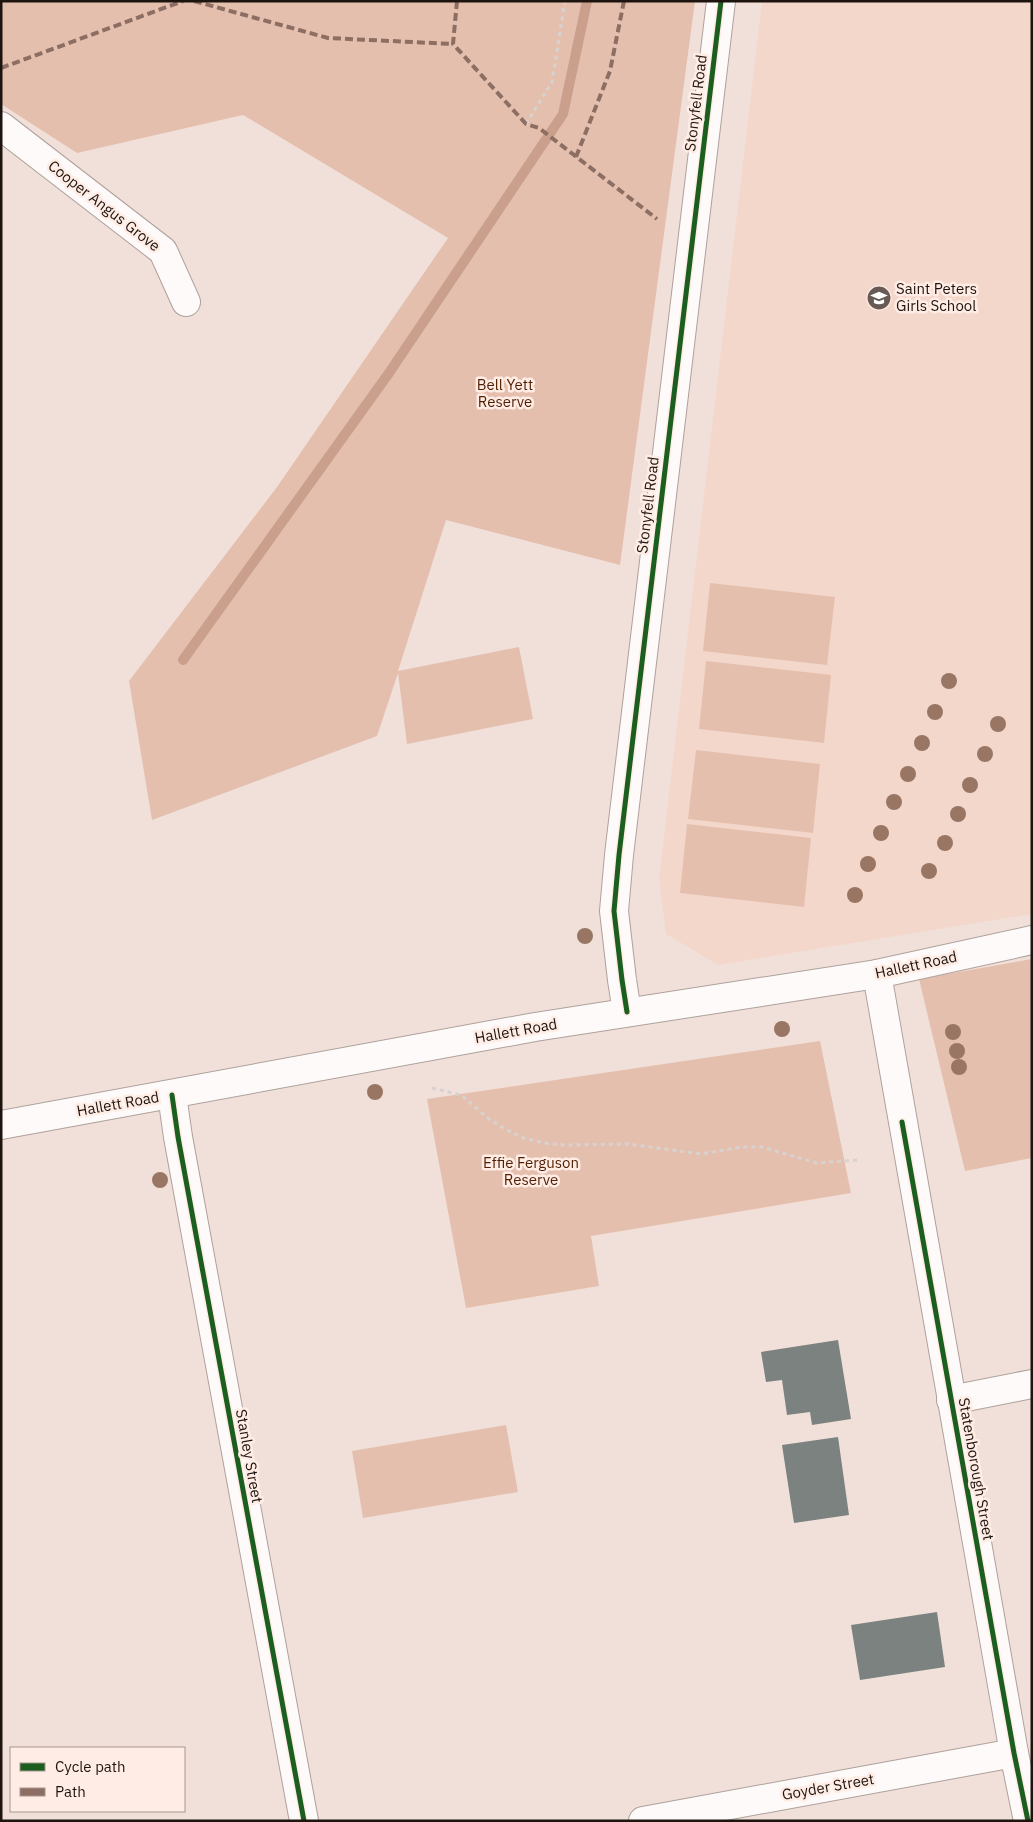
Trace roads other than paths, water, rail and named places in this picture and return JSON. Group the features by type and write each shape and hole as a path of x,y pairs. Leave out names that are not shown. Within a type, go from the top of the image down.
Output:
{"street":[{"name":"Stonyfell Road","path":"627,1012 614,911 618,855 721,1"},
{"name":"Cooper Angus Grove","path":"1,126 163,251 186,302"},
{"name":"Hallett Road","path":"1,1125 627,1012 877,974 1032,940"},
{"name":"Statenborough Street","path":"877,974 951,1400 1014,1753 1028,1821"},
{"name":"Stanley Street","path":"172,1095 178,1137 304,1821"},
{"path":"951,1400 1032,1384"},
{"name":"Goyder Street","path":"643,1821 1014,1753"}],"waterway":[{"path":"183,660 389,373 563,114 587,1"}],"place":[{"name":"Saint Peters Girls School","path":"879,298"}],"park label":[{"name":"Bell Yett Reserve","path":"505,394"},
{"name":"Effie Ferguson Reserve","path":"531,1172"}]}
